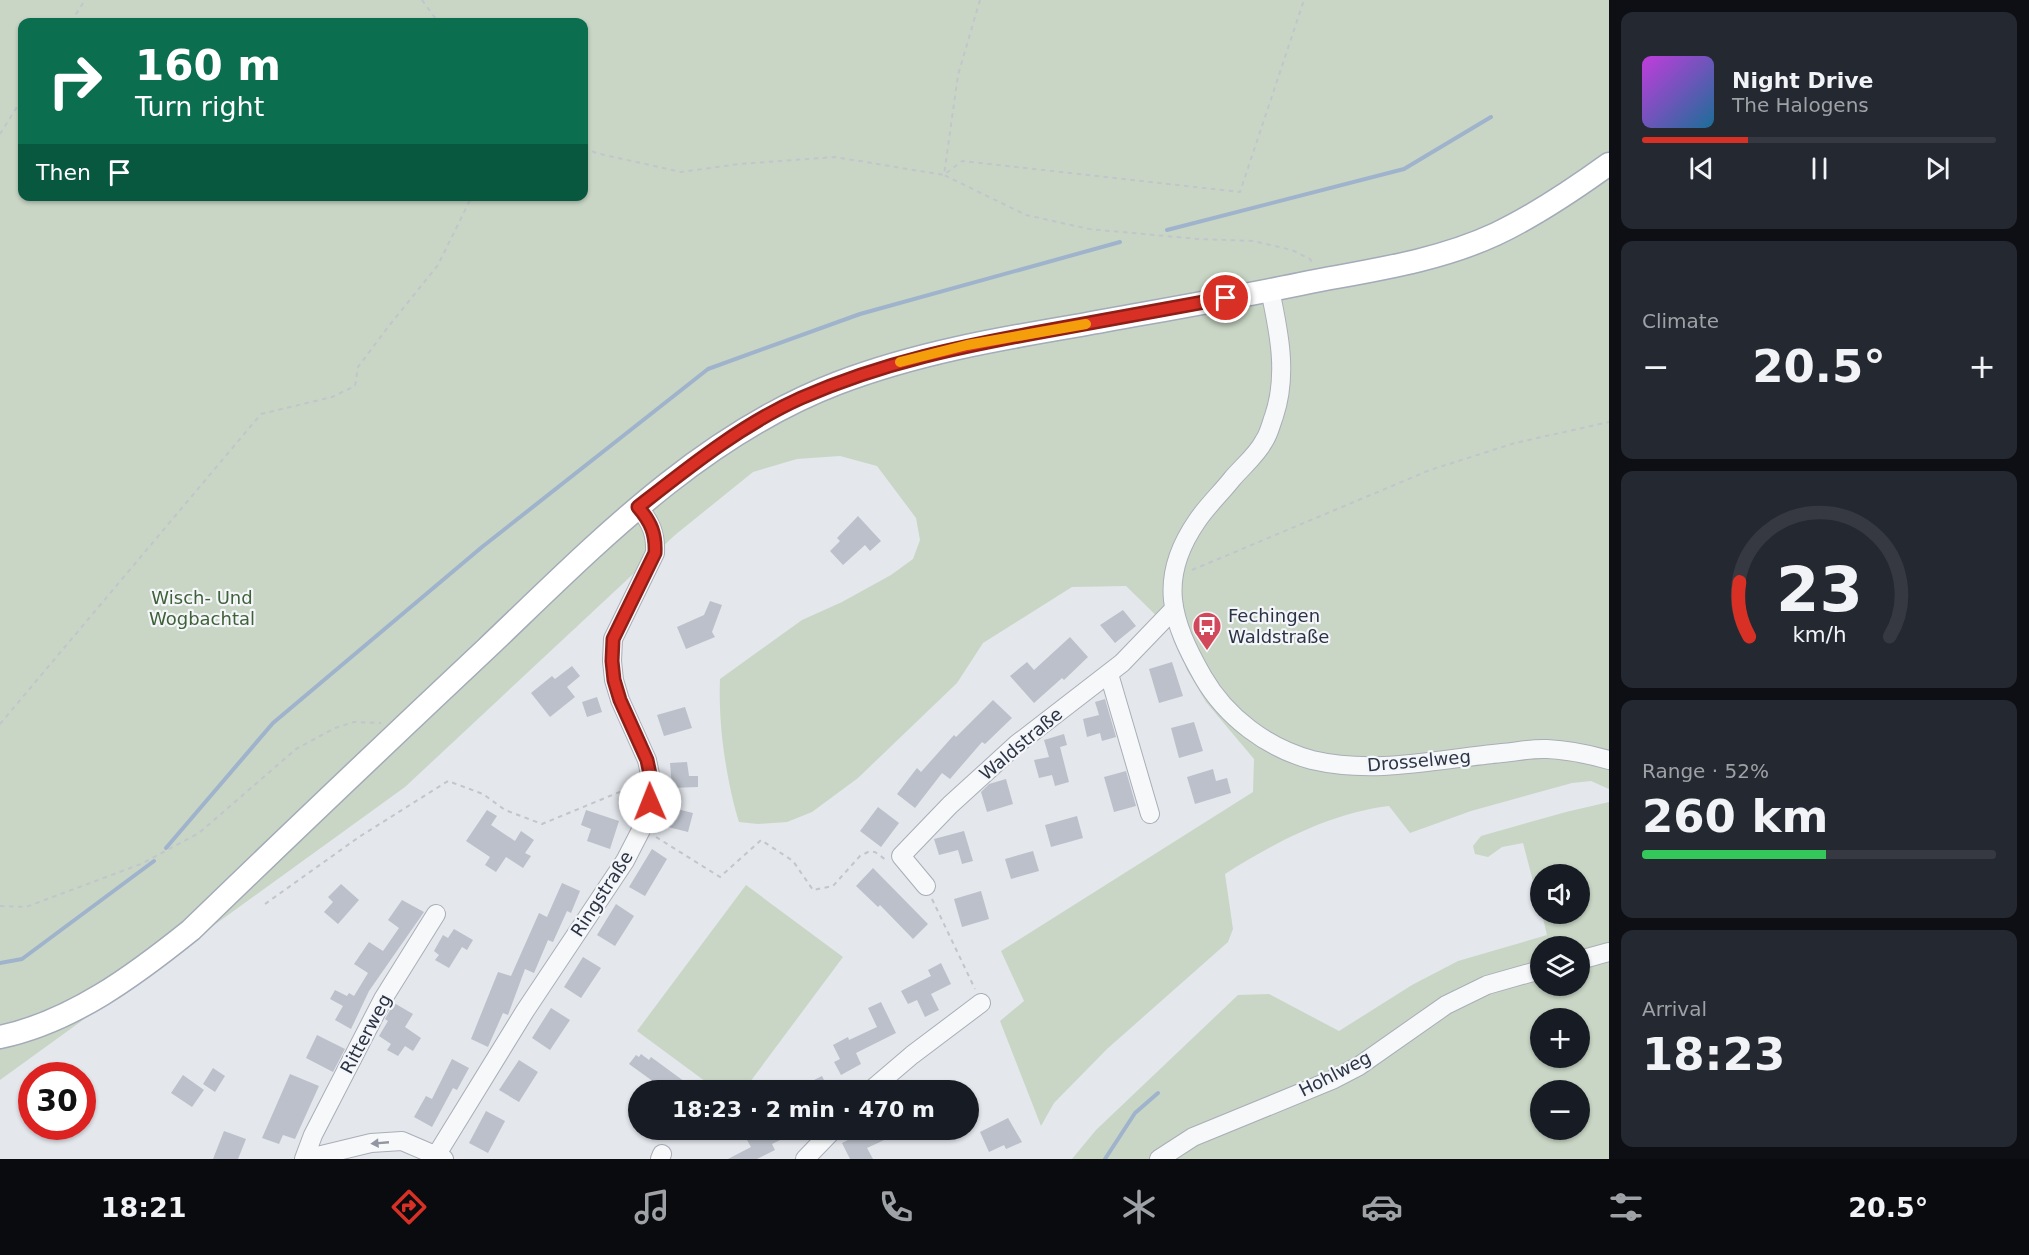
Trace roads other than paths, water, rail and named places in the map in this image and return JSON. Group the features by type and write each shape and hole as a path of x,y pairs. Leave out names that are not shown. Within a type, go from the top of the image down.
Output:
{"main road":[{"path":"0,1037 52,1020 89,1001 150,963 191,930 638,507 693,463 764,418 808,395 896,363 967,345 1270,290 1438,256 1505,229 1561,199 1609,164"}],"street":[{"path":"1173,610 1173,579 1186,540 1198,520 1264,442 1275,413 1280,389 1282,356 1270,290"},
{"name":"Ringstraße","path":"438,1158 525,1011 625,861 642,828 650,802 651,779 647,760 620,700 614,680 612,661 613,639 655,553 656,538 647,518 638,507"},
{"name":"Drosselweg","path":"1173,610 1189,652 1210,689 1226,710 1271,743 1310,759 1347,767 1402,766 1544,749 1581,752 1609,760"},
{"name":"Waldstraße","path":"926,886 901,856 950,805 1009,752 1122,663 1173,610"},
{"path":"1109,674 1150,814"},
{"name":"Ritterweg","path":"305,1159 313,1135 383,999 436,914"},
{"path":"1590,957 1609,952"},
{"name":"Hohlweg","path":"1158,1159 1193,1137 1332,1080 1359,1066 1446,1005 1487,985 1530,973"},
{"path":"883,1080 981,1003"},
{"path":"805,1159 823,1140"},
{"path":"305,1159 371,1143 402,1141 438,1158"}],"waterway":[{"path":"1167,230 1404,169 1491,117"},
{"path":"166,848 273,723 482,547 708,369 860,314 1120,242"},
{"path":"0,963 22,959 154,861"},
{"path":"1105,1159 1135,1113 1158,1093"}],"place":[{"name":"Fechingen Waldstraße","path":"1207,652"}],"park label":[{"name":"Wisch- Und Wogbachtal","path":"202,608"}]}
